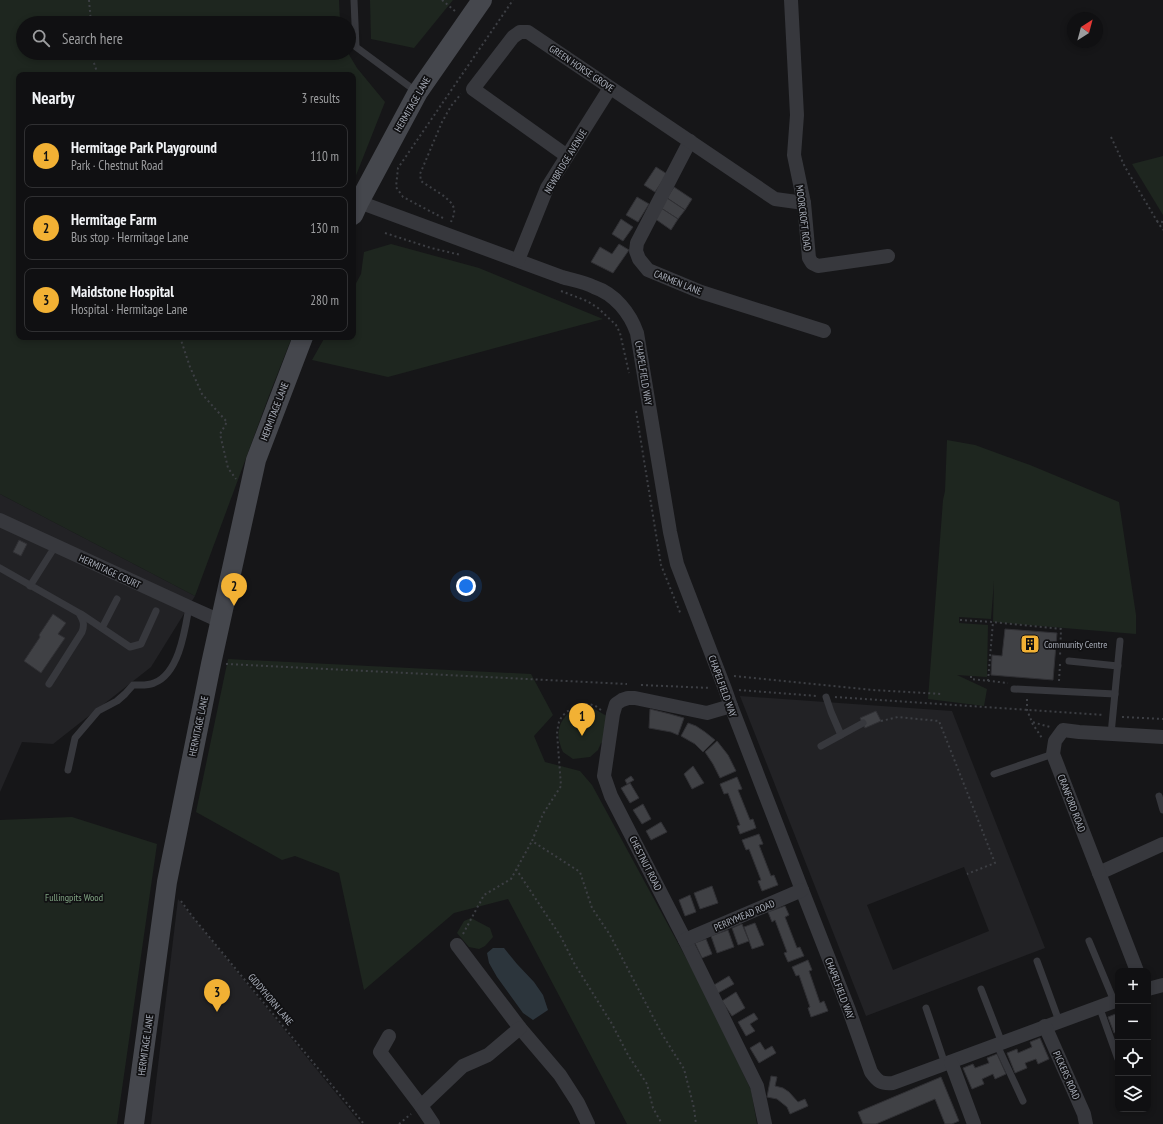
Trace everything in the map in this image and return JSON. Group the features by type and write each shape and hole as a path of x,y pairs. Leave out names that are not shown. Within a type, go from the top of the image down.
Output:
{"main road":[{"name":"HERMITAGE LANE","path":"356,208 418,92 482,0"},
{"name":"HERMITAGE LANE","path":"134,1124 167,882 220,621 256,460 302,340"}],"street":[{"name":"MOORCROFT ROAD","path":"791,0 797,115 794,155 804,203 809,258 812,264 818,266 888,256"},
{"name":"GREEN HORSE GROVE","path":"473,89 513,37 520,32 528,32 775,199 804,203"},
{"name":"NEWBRIDGE AVENUE","path":"518,260 546,188 610,88"},
{"path":"473,89 567,156"},
{"name":"CARMEN LANE","path":"690,141 637,243 636,251 639,258 648,270 701,292 824,331"},
{"name":"CHAPELFIELD WAY","path":"356,208 518,260 562,277 595,287 618,303 627,312 634,323 677,564 731,690 802,890 871,1072 876,1080 884,1084 894,1083 1115,1000"},
{"name":"HERMITAGE COURT","path":"0,520 220,621"},
{"name":"CHESTNUT ROAD","path":"735,701 706,713 635,698 622,700 616,704 613,714 604,776 611,796 685,940 757,1086 765,1124"},
{"path":"1052,754 1055,741 1064,730 1163,737"},
{"name":"CRANFORD ROAD","path":"1052,754 1136,968"},
{"path":"1099,873 1163,844"},
{"name":"PERRYMEAD ROAD","path":"685,940 802,890"},
{"path":"457,945 520,1028 560,1075 578,1103 588,1124"},
{"path":"1151,988 1163,986"},
{"name":"PICKERS ROAD","path":"1045,1026 1084,1114 1086,1124"},
{"path":"421,1106 463,1066 488,1055 520,1028"},
{"path":"389,1036 380,1052 433,1124"},
{"path":"948,1063 974,1124"}],"lane":[{"path":"354,0 355,16"},
{"path":"356,47 418,92"},
{"path":"30,586 56,545"},
{"path":"0,568 79,613 130,646 140,644 156,611"},
{"path":"102,628 117,599"},
{"path":"68,770 75,738 98,711 117,701 133,685 154,684 166,675 177,658 183,638 189,607"},
{"path":"49,684 84,628 84,621 79,613"},
{"path":"1111,734 1120,641"},
{"path":"1069,661 1118,666"},
{"path":"1014,689 1115,694"},
{"path":"826,697 841,735"},
{"path":"821,746 863,723"},
{"path":"994,774 1052,754"},
{"path":"1159,796 1163,810"},
{"path":"1089,941 1115,998"},
{"path":"1037,961 1059,1021"},
{"path":"981,989 1000,1044 1023,1101"},
{"path":"1099,1006 1115,1051"},
{"path":"926,1008 948,1063"}],"path":[{"path":"89,0 90,16"},
{"path":"444,219 403,197 396,187 398,168 514,0"},
{"path":"93,60 97,72"},
{"path":"451,222 455,212 453,205 450,201 421,181 420,174 442,122 451,106 461,94 473,89"},
{"path":"1111,137 1125,167 1163,230"},
{"path":"1157,221 1163,222"},
{"path":"385,233 431,248 466,256"},
{"path":"555,289 587,301 598,308 616,326 620,333 630,377"},
{"path":"181,340 190,368 202,394 226,422 220,434 228,468 239,484 249,488"},
{"path":"635,407 661,565 682,616"},
{"path":"960,620 1061,629 1058,691"},
{"path":"988,681 993,622"},
{"path":"211,664 632,685"},
{"path":"735,701 731,690 732,676 873,690 942,694"},
{"path":"971,676 971,679 1014,683 1014,689"},
{"path":"640,685 712,688 709,681"},
{"path":"731,690 1163,720"},
{"path":"457,945 484,895 511,879 532,841 543,814 562,786 556,733 561,718 566,712 574,707 584,705 593,705 606,714 613,714"},
{"path":"584,705 585,716"},
{"path":"1027,710 1032,722 1064,730"},
{"path":"881,721 898,717 939,721 995,863 967,874"},
{"path":"532,841 580,872 592,908 610,935 662,1034 684,1069 694,1108 696,1124"},
{"path":"516,869 561,937 574,963 612,1024 628,1055 647,1084 653,1108 662,1124"},
{"name":"GIDDYHORN LANE","path":"167,882 192,916 364,1124"},
{"path":"399,1124 421,1106"}],"shaded area":[{"path":"0,494 195,596 151,667 53,744 22,742 0,792"},
{"path":"740,696 952,711 1045,948 866,1016","holes":["964,867 989,931 893,970 867,905"]},
{"path":"178,899 361,1124 151,1124"},
{"path":"493,948 504,948 534,982 543,995 548,1010 533,1020 523,1013 497,977 489,963 487,953"}],"green space":[{"path":"0,0 339,0 340,16 16,16 16,60 352,60 385,102 356,175 356,72 16,72 16,340 291,340 195,596 0,494"},
{"path":"370,0 453,0 414,48 371,39"},
{"path":"1163,156 1163,215 1132,164"},
{"path":"391,244 479,268 603,319 388,377 312,360 323,340 356,340 356,283 361,274 364,252"},
{"path":"947,440 975,445 1030,465 1119,502 1136,615 1136,634 993,622 994,581 991,619 959,617 959,623 988,625 987,677 957,675 987,689 984,706 928,699 943,500 945,491"},
{"path":"228,659 531,674 553,715 534,736 545,762 580,771 592,785 704,991 751,1090 757,1124 627,1124 508,899 454,913 364,990 339,873 295,856 282,860 196,812"},
{"path":"583,707 593,709 607,716 605,741 601,743 598,750 590,757 573,759 562,750 559,740 559,728 564,718 568,714 578,708"},
{"name":"Fullingpits Wood","path":"72,817 157,844 117,1124 0,1124 0,820"},
{"path":"471,918 490,928 493,937 485,946 479,949 469,947 457,933 464,921"}],"building":[{"path":"656,167 667,174 655,192 644,185"},
{"path":"674,187 692,199 685,210 667,198"},
{"path":"637,197 649,204 638,222 626,215"},
{"path":"667,198 685,210 678,219 661,208"},
{"path":"661,208 678,219 671,230 654,218"},
{"path":"621,219 633,227 623,241 612,234"},
{"path":"619,244 629,250 613,273 591,262 600,247 612,254"},
{"path":"19,540 27,544 21,556 13,552"},
{"path":"53,614 66,623 58,634 65,638 41,673 24,661"},
{"name":"Community Centre","path":"1005,629 1057,633 1053,680 991,675 992,655 1002,656"},
{"path":"650,709 684,718 678,735 671,732 649,728"},
{"path":"876,711 881,721 865,728 860,718"},
{"path":"688,723 696,726 715,740 703,752 695,744 681,736"},
{"path":"717,741 728,755 736,771 720,778 705,752"},
{"path":"693,766 704,783 692,789 684,774"},
{"path":"631,776 634,780 627,784 625,780"},
{"path":"737,777 742,789 738,790 750,820 753,819 756,828 740,834 737,826 740,825 728,793 724,794 720,784"},
{"path":"630,783 639,798 630,803 621,788"},
{"path":"643,804 651,819 642,824 633,810"},
{"path":"661,822 667,832 651,840 646,831"},
{"path":"759,834 763,844 759,845 771,876 774,875 778,885 762,891 758,881 761,880 749,849 746,850 742,840"},
{"path":"712,886 718,903 700,909 694,893"},
{"path":"690,895 696,912 685,916 679,900"},
{"path":"785,906 789,915 785,917 797,948 800,947 804,956 788,962 784,953 787,952 775,920 772,922 768,912"},
{"path":"755,923 764,945 752,949 744,927"},
{"path":"742,924 749,941 738,945 732,928"},
{"path":"728,930 734,947 717,953 711,936"},
{"path":"706,939 712,954 702,958 695,943"},
{"path":"808,960 812,970 809,971 820,1003 824,1001 828,1011 811,1017 808,1008 810,1007 799,975 796,976 792,967"},
{"path":"729,976 734,984 718,993 714,985"},
{"path":"736,992 745,1008 732,1016 722,1001"},
{"path":"754,1013 758,1019 750,1024 755,1031 746,1036 738,1022"},
{"path":"1115,1014 1114,1033 1108,1017"},
{"path":"1040,1038 1049,1059 1038,1064 1036,1059 1025,1063 1027,1068 1015,1073 1007,1053 1017,1049 1018,1053 1032,1047 1030,1042"},
{"path":"760,1042 765,1050 772,1046 776,1053 759,1063 750,1048"},
{"path":"997,1054 1006,1074 995,1079 993,1074 982,1079 984,1084 972,1089 963,1068 973,1064 975,1068 989,1063 987,1058"},
{"path":"771,1076 777,1077 775,1086 783,1088 789,1092 798,1102 805,1099 808,1106 790,1114 787,1107 777,1099 767,1097"},
{"path":"941,1077 959,1121 952,1124 945,1124 935,1099 876,1124 863,1124 858,1112"}],"place":[{"name":"Hermitage Farm","path":"234,606"},
{"name":"Community Centre","path":"1030,644"},
{"name":"Hermitage Park Playground","path":"582,736"},
{"name":"Maidstone Hospital","path":"217,1012"}]}
